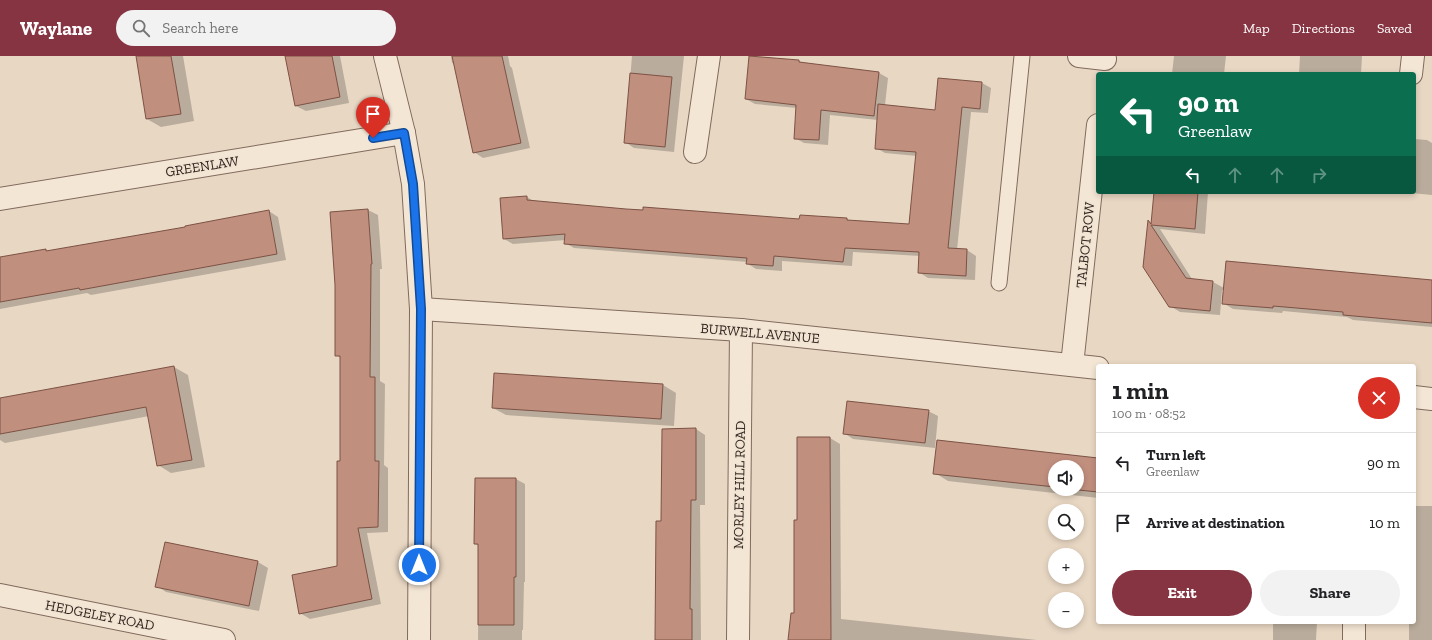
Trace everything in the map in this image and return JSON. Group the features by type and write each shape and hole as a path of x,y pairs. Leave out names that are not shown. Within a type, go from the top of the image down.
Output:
{"street":[{"path":"385,56 404,133 413,184 421,309 419,640"},
{"path":"695,152 709,56"},
{"path":"1079,56 1104,63"},
{"path":"1411,72 1413,56"},
{"name":"GREENLAW","path":"0,200 404,133"},
{"name":"TALBOT ROW","path":"1072,365 1096,143"},
{"name":"BURWELL AVENUE","path":"421,309 741,330 1096,368"},
{"name":"MORLEY HILL ROAD","path":"738,640 741,330"},
{"path":"1416,397 1432,399"},
{"name":"HEDGELEY ROAD","path":"0,595 224,640"},
{"path":"1354,624 1354,640"}],"lane":[{"path":"998,283 1022,56"}],"building":[{"path":"136,56 171,56 181,114 146,119"},
{"path":"285,56 332,56 340,97 295,106"},
{"path":"452,56 502,56 521,143 473,153"},
{"path":"749,56 799,60 799,62 879,72 874,116 821,110 819,140 794,139 796,105 745,99"},
{"path":"630,73 672,77 665,147 624,143"},
{"path":"938,78 982,82 980,109 962,107 948,248 967,249 966,276 918,273 919,252 845,248 843,262 774,256 773,266 746,264 747,258 564,244 565,234 503,239 500,198 527,196 527,200 626,209 643,210 643,207 799,219 800,215 909,224 916,152 875,149 878,104 935,110"},
{"path":"1154,194 1198,194 1195,229 1151,225 1186,278 1213,281 1210,311 1169,307 1143,267 1148,220 1151,224"},
{"path":"368,209 372,264 370,377 375,377 375,461 379,461 378,527 358,528 372,599 299,614 292,575 337,566 337,461 340,461 340,356 335,356 335,285 330,212"},
{"path":"269,210 277,254 80,290 79,288 0,302 0,257 46,249 46,251 185,227"},
{"path":"1226,261 1432,280 1432,323 1343,315 1343,312 1273,306 1273,308 1222,304"},
{"path":"174,366 192,460 157,466 146,407 0,434 0,398"},
{"path":"494,373 663,384 661,419 492,408"},
{"path":"847,401 929,410 925,443 843,434"},
{"path":"696,428 696,500 691,500 690,609 692,609 692,640 655,640 656,521 661,521 662,429"},
{"path":"797,437 830,437 831,640 788,640 791,613 794,613 794,520 797,520"},
{"path":"937,440 1096,458 1096,492 1084,491 1084,460 1048,460 1048,486 933,474"},
{"path":"475,478 516,478 516,577 514,577 514,625 478,625 478,544 474,544"},
{"path":"165,542 258,561 249,606 155,587"}],"route":[{"path":"373,138 404,133 413,184 421,309 419,565"}]}
